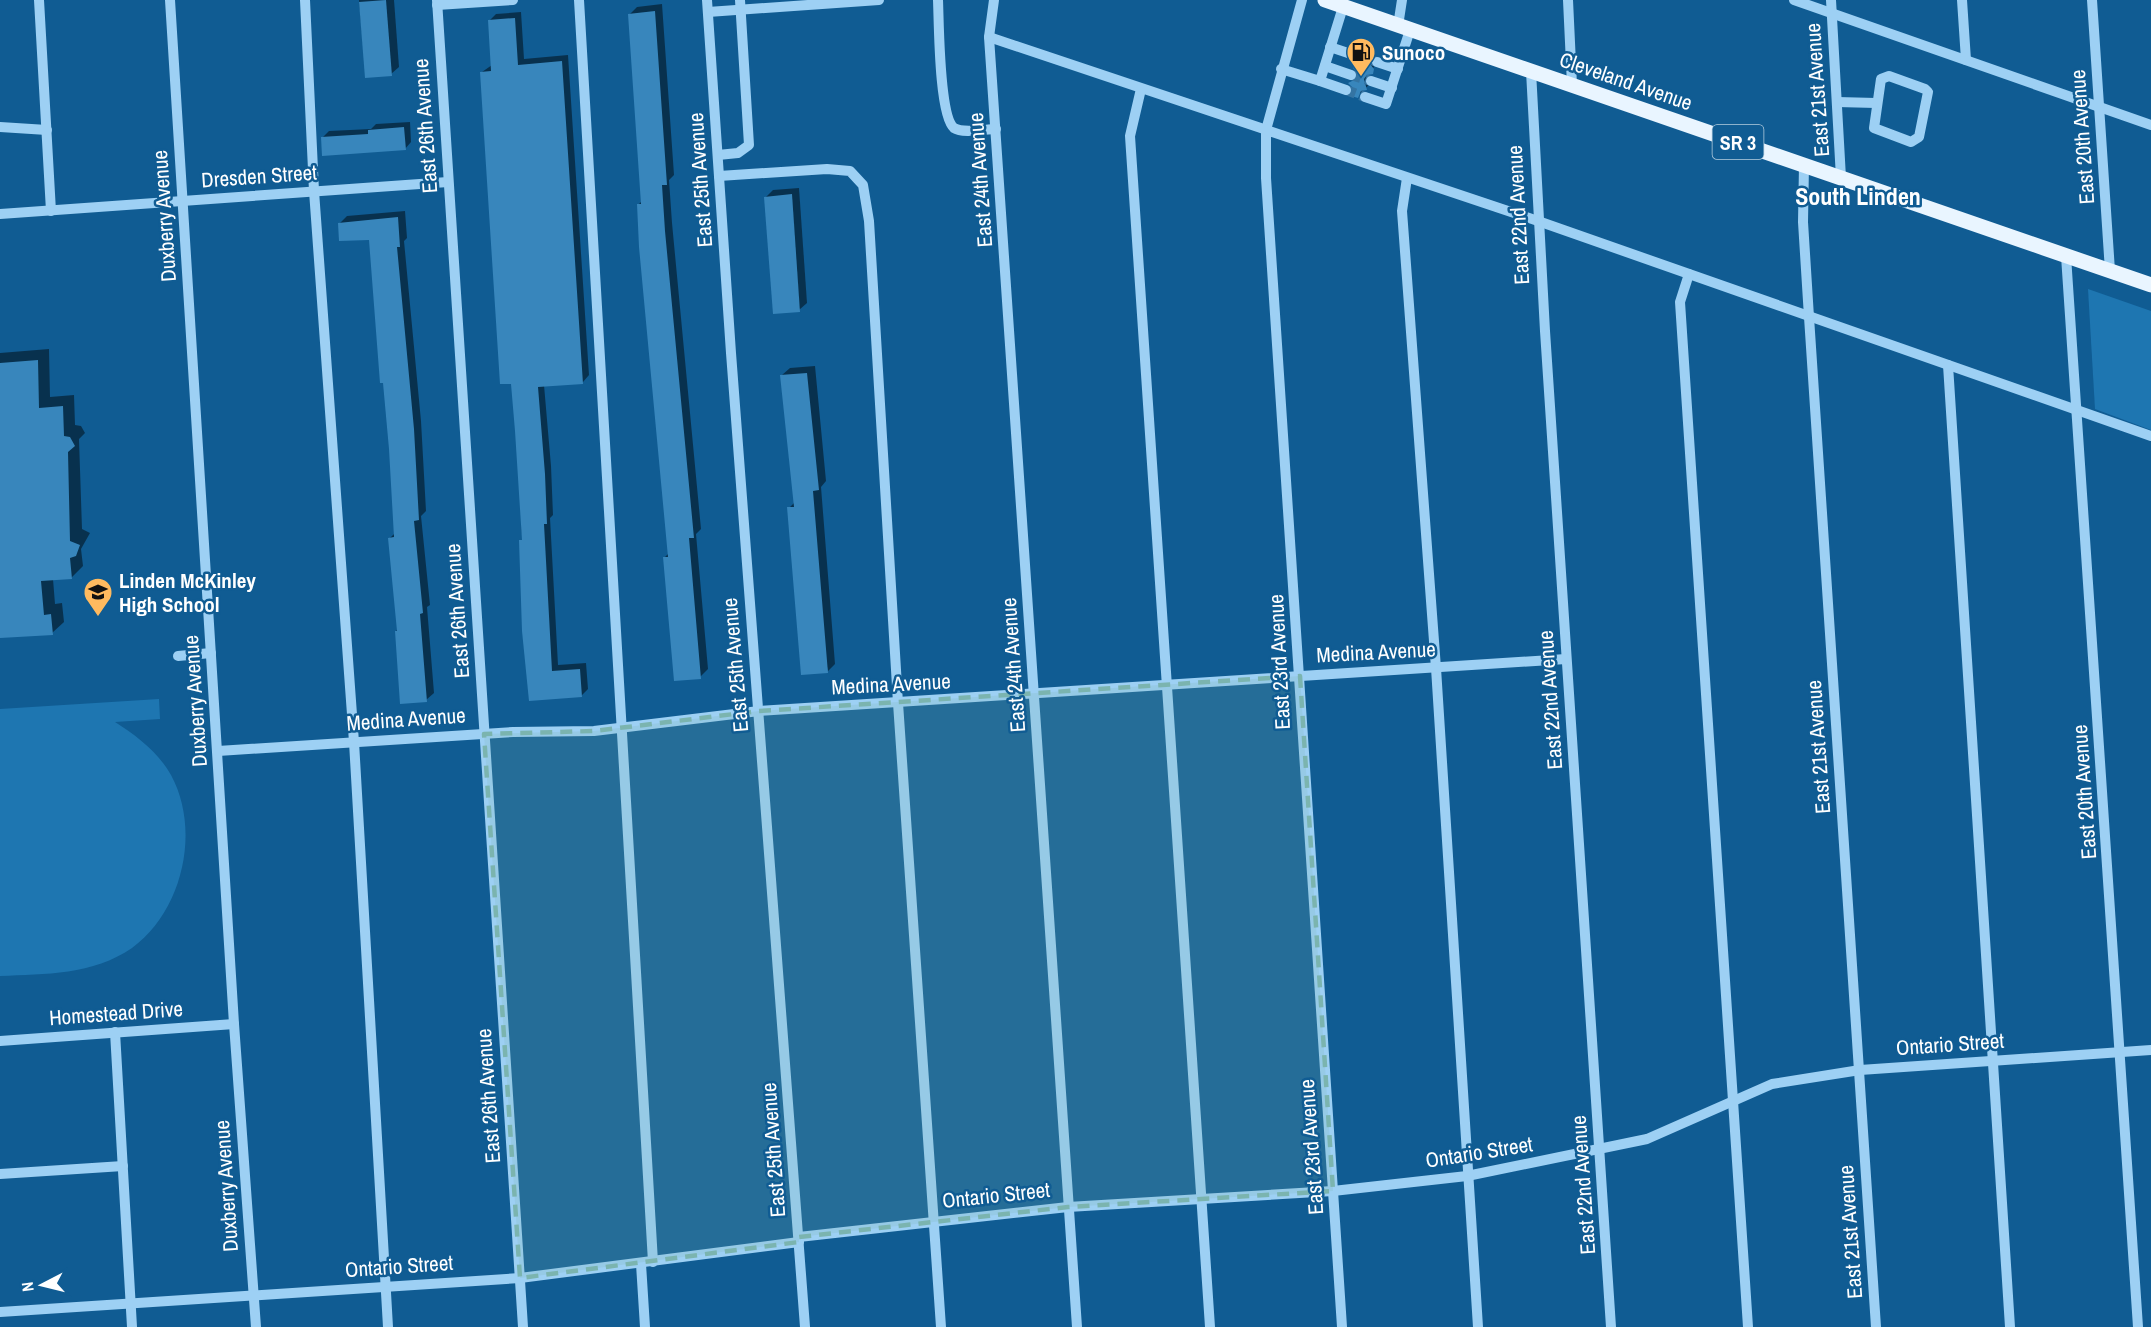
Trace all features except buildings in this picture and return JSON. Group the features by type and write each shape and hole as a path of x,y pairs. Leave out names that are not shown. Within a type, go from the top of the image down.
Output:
{"main road":[{"name":"Cleveland Avenue","path":"1325,0 2151,285"}],"street":[{"path":"39,0 51,211"},
{"name":"Duxberry Avenue","path":"170,0 234,1024 256,1327"},
{"path":"304,0 314,191 354,742 388,1327"},
{"path":"437,3 513,0"},
{"path":"579,0 653,1262"},
{"name":"East 25th Avenue","path":"707,0 805,1327"},
{"path":"708,12 741,5 879,0"},
{"path":"938,0 943,101 949,120 954,128 962,130 996,129"},
{"name":"East 24th Avenue","path":"994,0 989,38 1077,1327"},
{"name":"East 23rd Avenue","path":"1302,0 1281,69 1266,130 1266,178 1342,1327"},
{"path":"1365,97 1386,104 1398,69 1404,28 1402,0"},
{"path":"1568,0 1572,85"},
{"path":"1794,0 2151,125"},
{"name":"East 21st Avenue","path":"1831,0 1841,178"},
{"path":"1962,0 1966,60"},
{"name":"East 20th Avenue","path":"2092,0 2110,271"},
{"name":"East 26th Avenue","path":"437,3 523,1327"},
{"path":"718,154 738,153 749,145 741,5"},
{"path":"1320,81 1343,6"},
{"path":"989,38 1538,221 2151,436"},
{"path":"1330,47 1357,56"},
{"path":"1377,62 1398,69"},
{"path":"1325,66 1351,75"},
{"path":"1281,69 1346,90"},
{"name":"East 22nd Avenue","path":"1531,71 1538,221 1611,1327"},
{"path":"1885,76 1925,89 1928,97 1919,137 1911,142 1878,131 1873,123 1876,104 1881,79 1885,76"},
{"path":"1371,81 1392,88"},
{"path":"1141,89 1130,136 1210,1327"},
{"path":"1838,102 1876,104"},
{"path":"0,127 47,130"},
{"name":"East 21st Avenue","path":"1804,165 1803,222 1876,1327"},
{"path":"719,176 827,169 850,171 863,185 869,221 898,703 941,1327"},
{"path":"1407,178 1402,211 1436,668 1478,1327"},
{"name":"Dresden Street","path":"0,214 448,182"},
{"name":"East 20th Avenue","path":"2066,256 2138,1327"},
{"path":"1689,274 1680,302 1748,1327"},
{"path":"1948,366 2010,1327"},
{"path":"178,656 211,653"},
{"name":"Medina Avenue","path":"218,751 484,734 594,731 759,711 1566,659"},
{"name":"Homestead Drive","path":"0,1041 234,1024"},
{"path":"115,1032 132,1327"},
{"name":"Ontario Street","path":"0,1312 520,1278 641,1264 933,1222 1068,1207 1334,1191 1467,1176 1647,1139 1772,1084 1860,1070 2151,1050"},
{"path":"0,1174 123,1166"},
{"path":"641,1264 645,1327"}],"highlighted area":[{"path":"1300,676 1333,1191 1068,1207 799,1237 799,1242 520,1278 484,734 594,731 759,711"}],"shaded area":[{"path":"2088,289 2151,311 2151,430 2095,409"},
{"path":"159,699 160,719 115,722 139,739 160,759 171,775 180,797 185,820 182,868 175,892 164,913 150,932 132,948 117,957 68,971 0,976 0,709"}],"tunnel":[{"path":"1357,56 1377,62"},
{"path":"1351,75 1371,81"},
{"path":"1346,90 1365,97"}],"place":[{"name":"Sunoco","path":"1361,78"},
{"name":"Linden McKinley High School","path":"98,618"}],"district":[{"name":"South Linden","path":"1858,196"}]}
